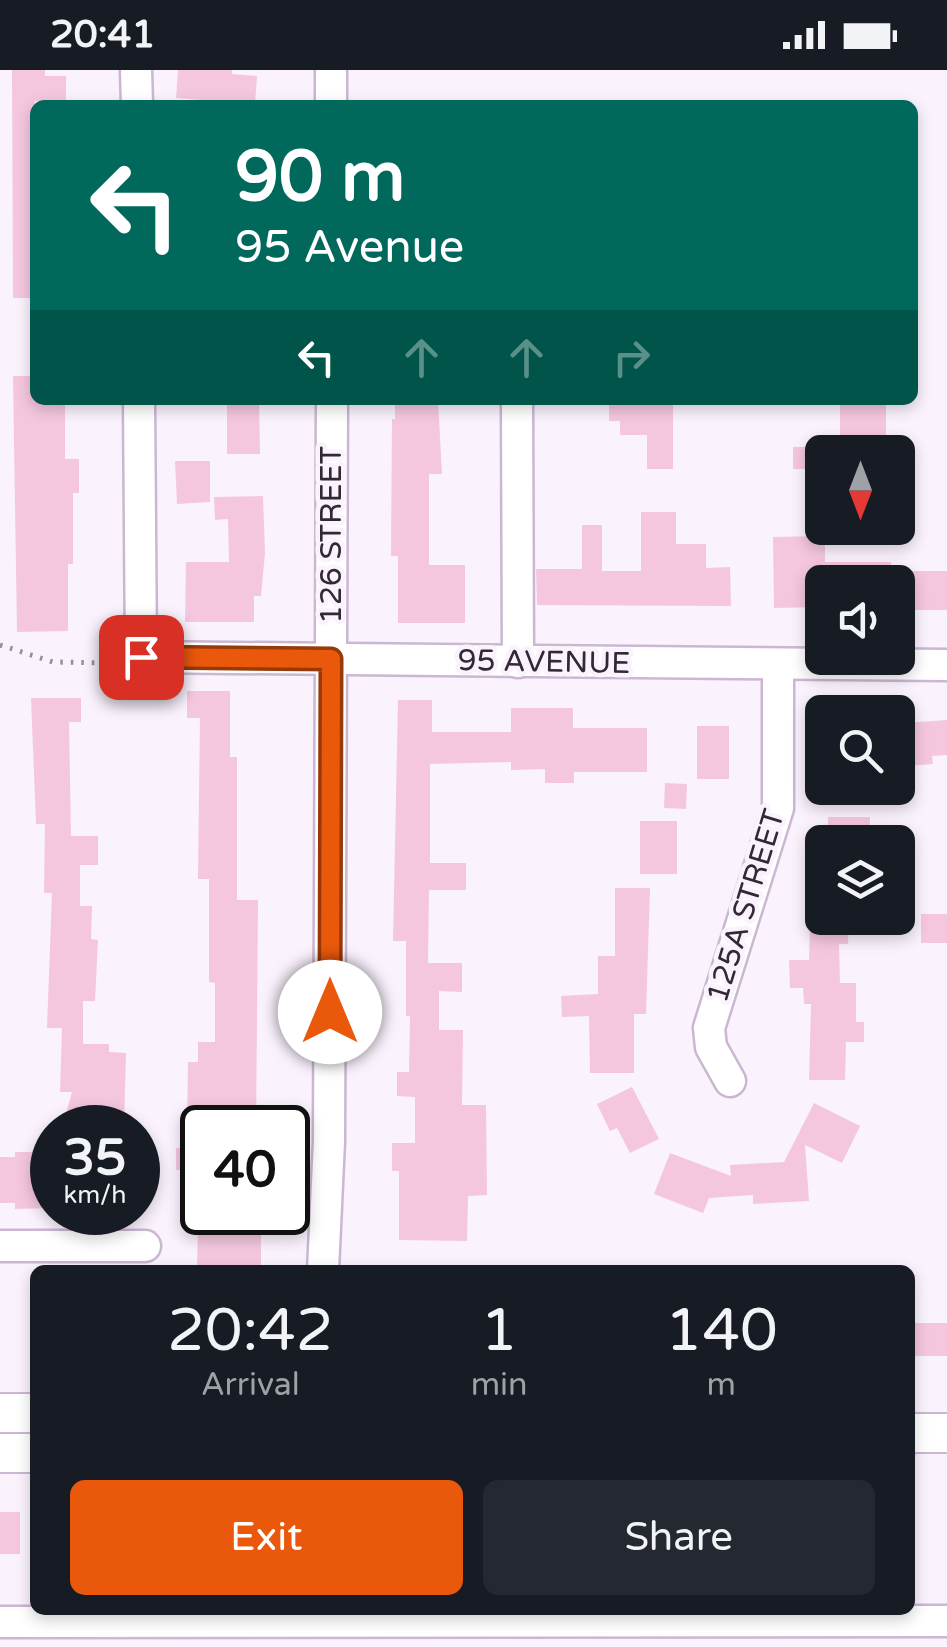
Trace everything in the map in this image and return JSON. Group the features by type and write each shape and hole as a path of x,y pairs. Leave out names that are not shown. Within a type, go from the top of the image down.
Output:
{"main road":[{"path":"0,1413 30,1413"},
{"path":"915,1434 947,1433"},
{"path":"0,1453 30,1453"}],"street":[{"path":"136,70 136,100"},
{"path":"331,70 331,100"},
{"path":"139,405 141,657"},
{"name":"126 STREET","path":"323,1265 329,1141 332,405"},
{"path":"517,405 518,662"},
{"name":"95 AVENUE","path":"141,657 947,665"},
{"name":"125A STREET","path":"730,1081 711,1048 709,1028 778,808 778,664"},
{"path":"0,1246 146,1246"},
{"path":"0,1622 662,1634 947,1621"}],"path":[{"path":"0,645 53,662 134,663 141,657"}],"building":[{"path":"12,70 45,70 45,76 66,76 66,100 30,100 30,298 13,298"},
{"path":"178,70 232,70 232,74 257,76 255,100 176,98"},
{"path":"13,376 30,376 30,405 65,405 65,459 79,459 79,493 73,493 68,631 17,632"},
{"path":"227,405 259,405 260,454 227,454"},
{"path":"395,405 438,405 442,474 429,474 429,565 465,565 465,623 398,623 398,556 391,556"},
{"path":"609,405 673,405 673,469 647,469 647,435 620,435 620,421 609,421"},
{"path":"840,405 886,405 886,435 840,435"},
{"path":"793,447 805,447 805,469 793,469"},
{"path":"175,461 210,461 210,502 177,504"},
{"path":"263,496 265,553 261,596 254,596 254,622 185,622 186,562 229,562 228,519 215,520 214,497"},
{"path":"641,512 676,512 676,544 706,544 706,568 730,567 731,606 537,605 536,569 582,569 582,525 602,525 602,571 641,571"},
{"path":"805,536 805,545 825,545 825,562 891,565 805,565 805,607 774,608 773,537"},
{"path":"915,571 947,571 947,610 915,610"},
{"path":"187,691 230,691 230,757 237,757 237,900 258,900 256,1105 187,1105 188,1062 198,1062 198,1042 215,1042 215,983 209,982 209,879 198,879 200,718 187,718"},
{"path":"31,698 81,698 81,722 69,722 71,836 98,836 98,865 80,865 80,906 92,906 91,939 98,940 95,1001 83,1001 83,1044 109,1044 109,1052 126,1053 125,1105 68,1105 72,1092 60,1092 62,1028 47,1028 52,893 44,893 45,824 36,824"},
{"path":"398,700 432,700 432,732 511,732 511,708 573,708 573,728 647,728 647,772 574,772 574,783 545,783 545,769 511,770 511,762 430,764 430,863 466,863 466,890 429,890 428,963 462,963 462,992 439,991 439,1030 463,1030 462,1105 486,1105 487,1195 468,1196 467,1241 399,1240 399,1171 392,1171 392,1143 415,1143 415,1097 397,1096 397,1072 409,1072 410,1016 406,1016 406,941 393,941"},
{"path":"947,720 947,755 932,756 933,764 915,765 915,722"},
{"path":"697,726 729,726 729,779 697,779"},
{"path":"665,783 687,784 686,809 664,808"},
{"path":"828,817 870,817 870,825 828,825"},
{"path":"640,821 677,821 677,874 640,874"},
{"path":"615,888 650,888 646,1014 634,1014 634,1073 590,1073 589,1016 562,1017 561,996 598,994 598,956 615,956"},
{"path":"921,914 947,914 947,943 921,943"},
{"path":"810,935 848,935 848,944 839,944 840,983 856,983 856,1022 864,1022 864,1042 846,1042 845,1080 809,1080 811,1004 804,1004 803,988 790,988 789,960 809,960"},
{"path":"632,1087 659,1139 630,1153 617,1128 610,1131 597,1104"},
{"path":"814,1103 860,1126 842,1163 805,1145 809,1201 753,1204 753,1195 709,1198 703,1213 654,1194 670,1153 731,1176 730,1165 784,1162"},
{"path":"176,1148 180,1148 180,1170 176,1170"},
{"path":"15,1152 30,1152 30,1209 15,1209 15,1203 0,1203 0,1157 15,1157"},
{"path":"198,1235 261,1235 261,1265 197,1265"},
{"path":"915,1323 947,1323 947,1356 915,1356"},
{"path":"0,1512 20,1512 20,1554 0,1554"}],"route":[{"path":"141,657 331,659 330,1012"}]}
